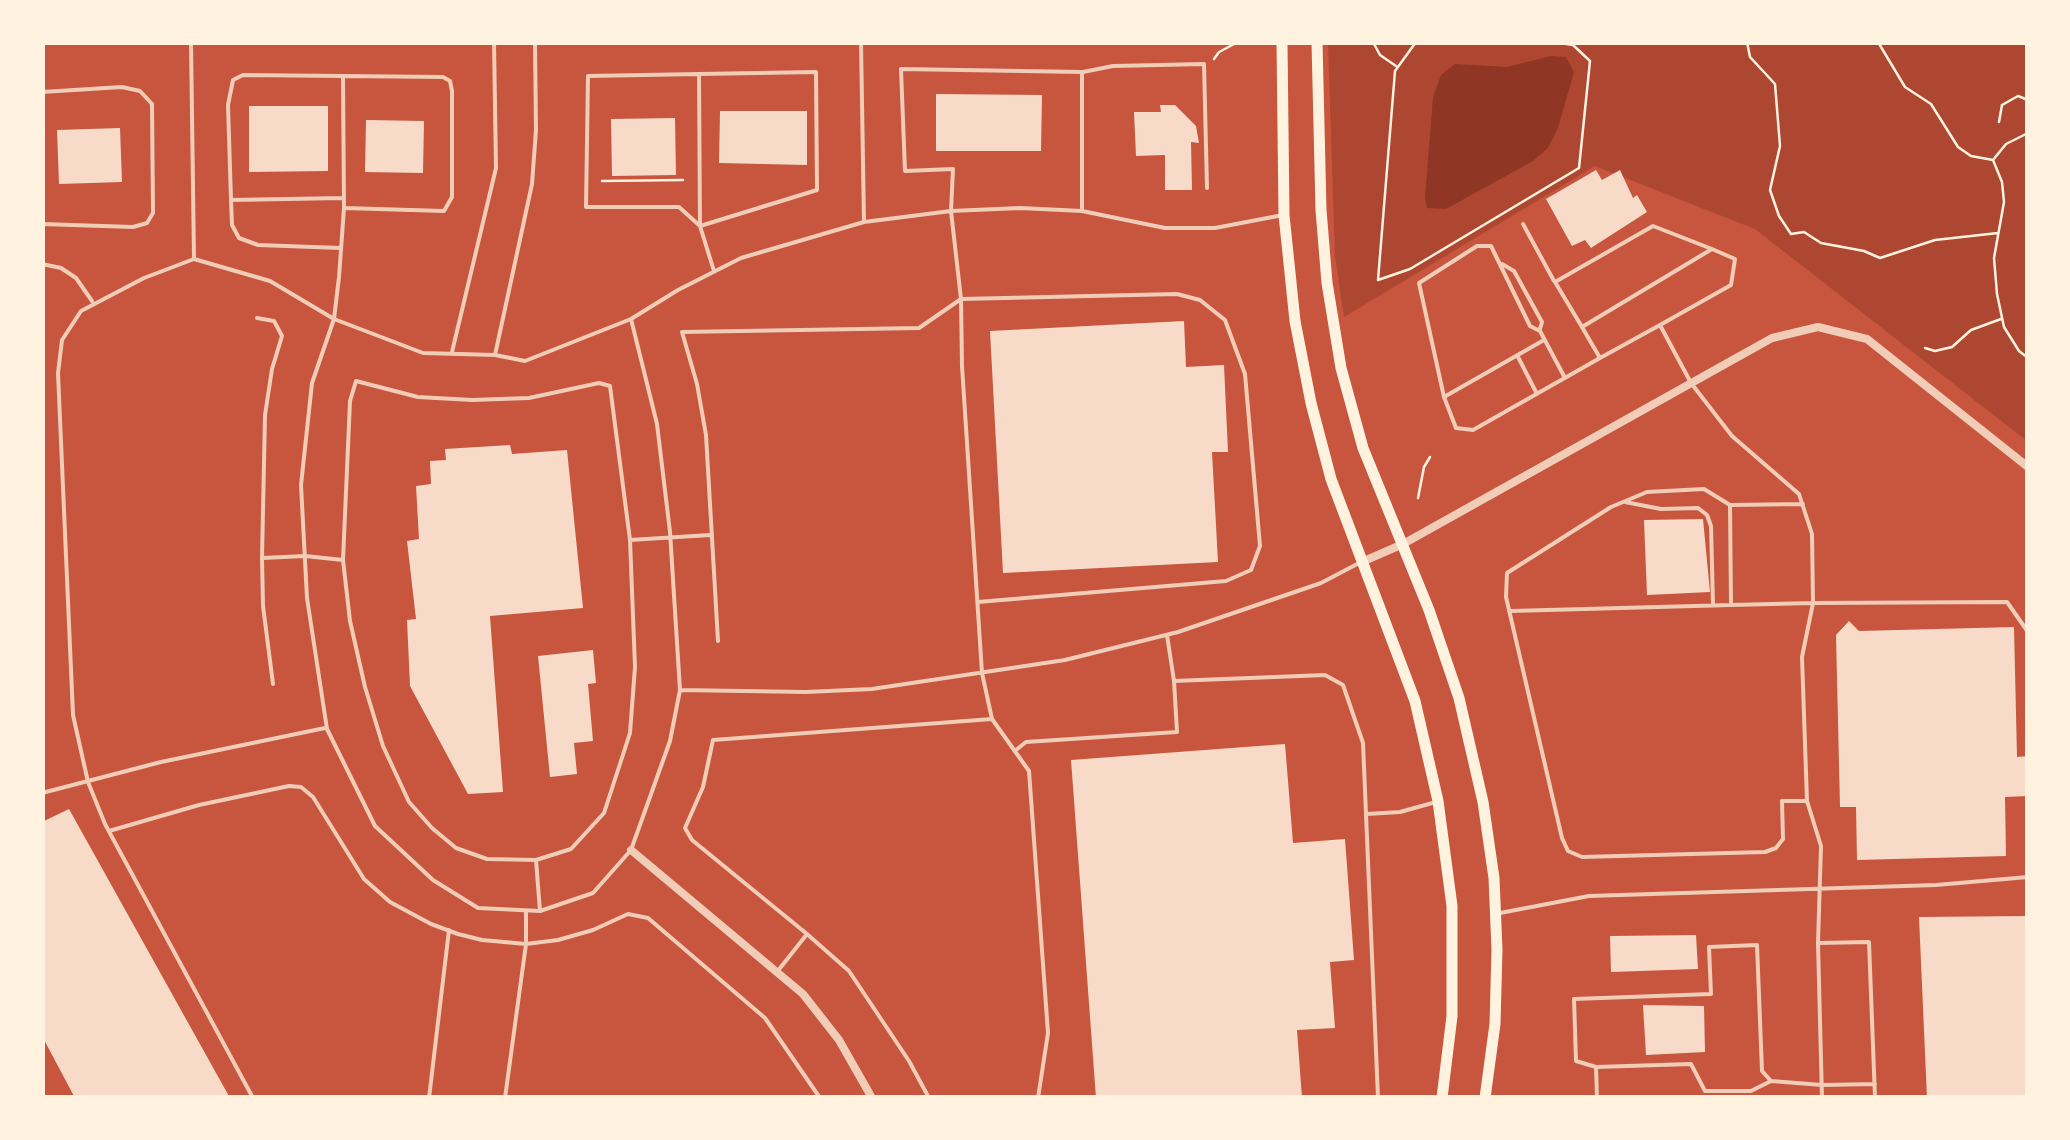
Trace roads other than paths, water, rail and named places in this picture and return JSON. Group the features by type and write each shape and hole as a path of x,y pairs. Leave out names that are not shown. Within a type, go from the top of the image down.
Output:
{"main road":[{"path":"1282,42 1284,215 1296,321 1311,402 1331,479 1415,701 1438,801 1452,906 1452,1016 1442,1098"},
{"path":"1318,42 1321,210 1332,317 1342,368 1362,448 1403,544 1459,698 1483,802 1495,914 1496,1024 1485,1098"}],"street":[{"path":"1364,561 1403,544 1772,338 1818,327 1868,338 2028,468"},
{"path":"631,850 803,994 839,1040 872,1098"}],"lane":[{"path":"191,42 194,259"},
{"path":"452,352 496,168 494,42"},
{"path":"495,355 532,184 535,42"},
{"path":"861,42 864,222"},
{"path":"1038,1098 1048,1033 1029,771 992,719 982,673 961,299 952,211 953,169 905,171 901,69 1082,72 1113,66 1204,64 1207,188"},
{"path":"816,72 817,190 700,226 679,207 586,208 588,76 816,72"},
{"path":"1082,72 1082,210"},
{"path":"698,74 700,226 714,271"},
{"path":"342,248 258,245 239,238 232,224 231,200 228,104 234,80 243,75 444,77 450,81 452,196 444,212 344,208"},
{"path":"343,76 342,248 334,319 312,383 301,485 308,598 326,727 375,826 433,880 478,908 540,911 593,893 631,850 670,741 680,690 670,538 657,424 632,319"},
{"path":"42,92 122,86 140,91 152,104 153,213 147,223 133,227 42,224"},
{"path":"231,200 344,198"},
{"path":"253,1098 109,831 88,782 74,716 58,373 62,340 80,310 194,259 270,281 334,319 422,353 495,355 524,361 632,319 741,258 864,222 952,211 1020,208 1082,210 1165,228 1215,228 1284,215"},
{"path":"1523,224 1600,358"},
{"path":"1555,282 1653,226 1735,259 1731,285 1473,430 1456,428 1444,397 1419,284 1477,246 1491,246 1530,326 1540,331 1565,378"},
{"path":"1582,327 1712,249"},
{"path":"42,264 61,268 76,278 93,303"},
{"path":"1502,264 1514,271 1542,322 1540,331"},
{"path":"718,641 706,435 682,332 919,328 961,299 1177,294 1200,300 1225,320 1245,374 1260,546 1251,570 1226,582 977,602"},
{"path":"256,318 274,322 282,336 265,415 263,606 272,684"},
{"path":"1660,325 1692,383 1732,436 1800,494 1812,534 1813,603 1802,657 1807,801 1821,846 1818,943 1822,1098"},
{"path":"1444,397 1544,339"},
{"path":"1517,355 1537,394"},
{"path":"356,381 418,397 472,400 529,398 599,383 610,386 630,540 635,667 630,734 604,813 570,850 536,860 487,859 456,848 408,802 383,746 364,687 350,621 344,560 350,402 356,381"},
{"path":"1802,504 1730,505 1704,489 1647,492 1507,572 1506,596 1568,851 1582,858 1766,852 1783,839 1782,802 1807,801"},
{"path":"1625,502 1660,510 1698,508 1707,515 1711,526 1713,605"},
{"path":"1730,505 1731,605"},
{"path":"630,540 712,535"},
{"path":"262,558 305,556 344,560"},
{"path":"680,690 872,689 1065,660 1167,635 1321,583 1364,561"},
{"path":"1510,611 2006,602 2028,632"},
{"path":"1015,751 1026,742 1177,732 1167,635"},
{"path":"1174,682 1325,675 1343,685 1363,743 1378,1098"},
{"path":"929,1098 849,971 692,840 685,828 703,787 713,740 992,719"},
{"path":"42,793 161,762 326,727"},
{"path":"109,831 198,805 289,786 301,788 313,797 364,879 390,902 449,930 482,940 526,944 567,938 628,914 648,918 765,1018 820,1098"},
{"path":"1367,814 1400,812 1438,801"},
{"path":"536,860 540,911"},
{"path":"1495,914 1590,896 1936,885 2028,877"},
{"path":"506,1098 526,944 526,912"},
{"path":"430,1098 449,930"},
{"path":"777,972 808,934"},
{"path":"1818,943 1869,942 1876,1098"},
{"path":"1771,1081 1762,1071 1757,945 1709,947 1711,994 1574,999 1576,1061 1596,1067 1691,1064 1706,1092 1751,1090 1771,1081 1875,1084"},
{"path":"1596,1067 1597,1098"}]}
